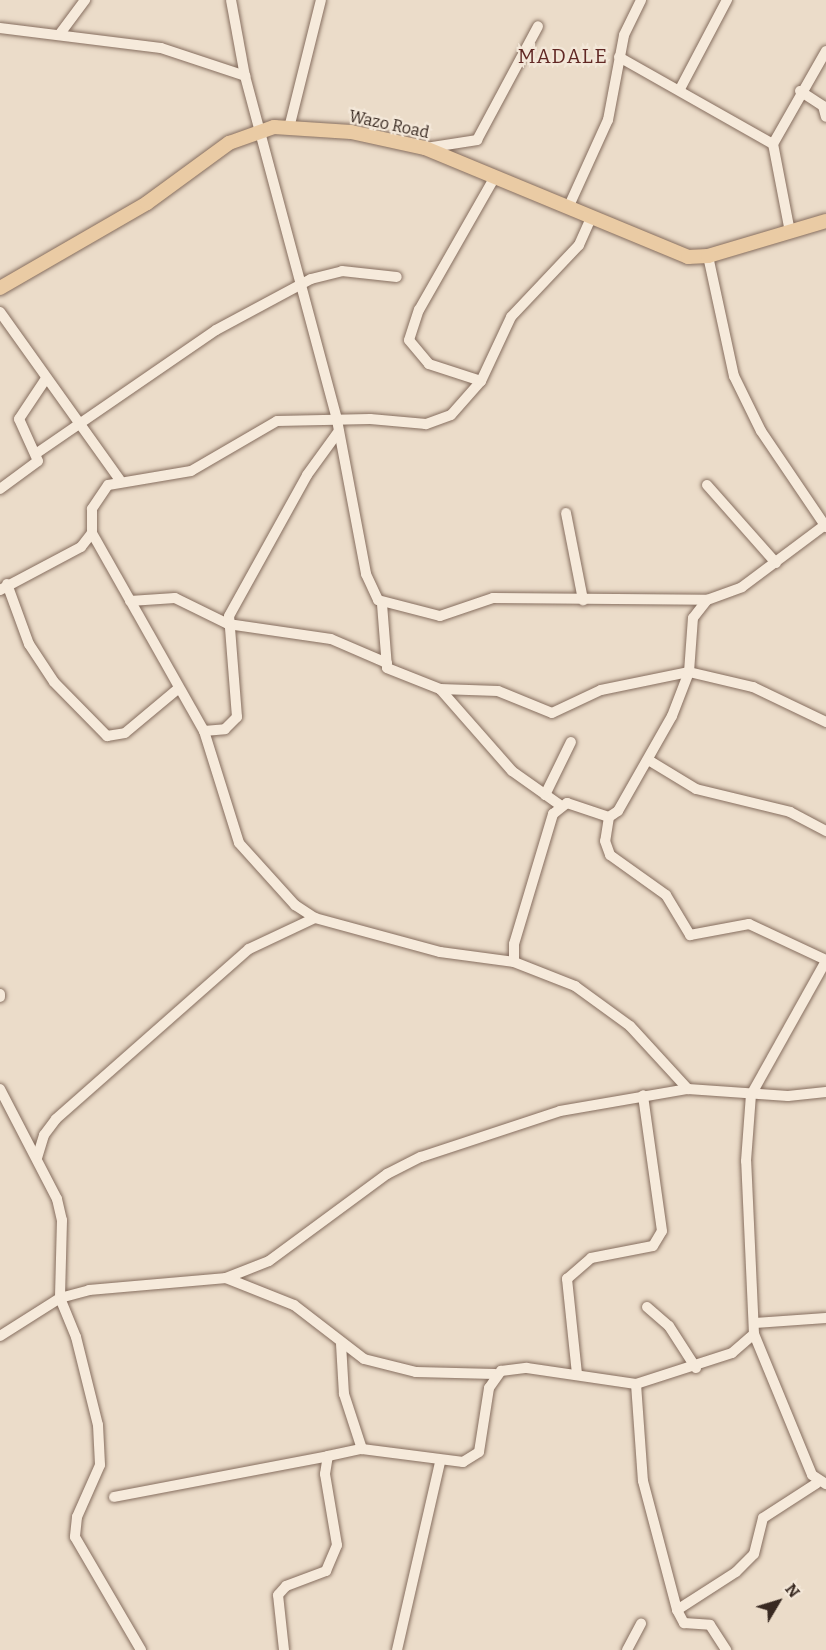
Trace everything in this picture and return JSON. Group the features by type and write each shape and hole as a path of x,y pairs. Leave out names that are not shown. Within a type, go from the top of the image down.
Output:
{"main road":[{"name":"Wazo Road","path":"0,288 147,203 229,143 260,131 289,128 351,132 425,148 671,252 708,256 826,221"}],"street":[{"path":"58,35 85,0"},
{"path":"231,0 245,76 337,420 366,574 382,604 387,663 392,671 440,689 498,691 552,713 601,690 689,672 753,687 826,722"},
{"path":"289,128 321,0"},
{"path":"568,208 608,120 619,57 641,0"},
{"path":"680,89 727,0"},
{"path":"425,148 477,140 538,26"},
{"path":"0,28 161,48 245,76"},
{"path":"790,232 773,144 800,91 826,51"},
{"path":"619,57 680,89 773,144"},
{"path":"800,91 823,106 826,117"},
{"path":"481,381 429,364 409,340 419,310 495,177"},
{"path":"591,218 579,245 511,317 481,381 462,406 438,423 277,421 191,471 120,480 102,491 92,509 92,533 204,731 239,843 273,885 315,918 440,952 514,962 601,1003 688,1089"},
{"path":"382,604 440,616 493,598 707,600 727,596 825,526 761,431 734,376 708,256"},
{"path":"37,453 80,426 216,330 300,285 342,271 398,277"},
{"path":"0,312 45,380 120,480"},
{"path":"0,489 34,468 37,453 19,419 45,380"},
{"path":"204,731 225,729 237,717 229,620 307,475 339,431"},
{"path":"707,485 776,563"},
{"path":"566,513 583,600"},
{"path":"92,533 81,547 4,587 29,644 54,682 107,736 125,733 179,688"},
{"path":"81,547 101,550"},
{"path":"130,602 175,598 229,620 331,639 387,663"},
{"path":"677,1610 736,1572 754,1554 763,1518 821,1484 754,1329 746,1161 751,1095 826,961 750,924 690,935 666,895 610,855 605,841 609,817 650,761 689,672 689,631 707,600"},
{"path":"440,689 492,752 545,795 560,805 581,805 609,817"},
{"path":"545,795 571,742"},
{"path":"650,761 696,789 790,812 826,831"},
{"path":"514,962 543,838 560,805"},
{"path":"37,1158 44,1135 56,1119 249,949 315,918"},
{"path":"0,1089 37,1158 62,1220 60,1298 80,1352 100,1448 100,1465 77,1517 75,1537 141,1650"},
{"path":"0,1336 60,1298 126,1284 226,1278 269,1261 405,1164 560,1111 688,1089 751,1095 826,1092"},
{"path":"578,1374 567,1279 591,1258 653,1246 662,1232 643,1095"},
{"path":"226,1278 294,1305 341,1344 364,1359 416,1372 495,1374 527,1368 636,1384 696,1368 732,1353 754,1329 826,1318"},
{"path":"647,1306 669,1326 696,1368"},
{"path":"341,1344 344,1394 362,1449"},
{"path":"114,1497 362,1449 440,1462 463,1462 479,1452 495,1374"},
{"path":"636,1384 635,1438 643,1481 677,1610 684,1623 710,1625 726,1650"},
{"path":"284,1650 278,1595 286,1586 326,1571 337,1545 325,1474 328,1456"},
{"path":"397,1650 440,1462"},
{"path":"627,1650 641,1623"}],"district":[{"name":"MADALE","path":"563,56"}]}
